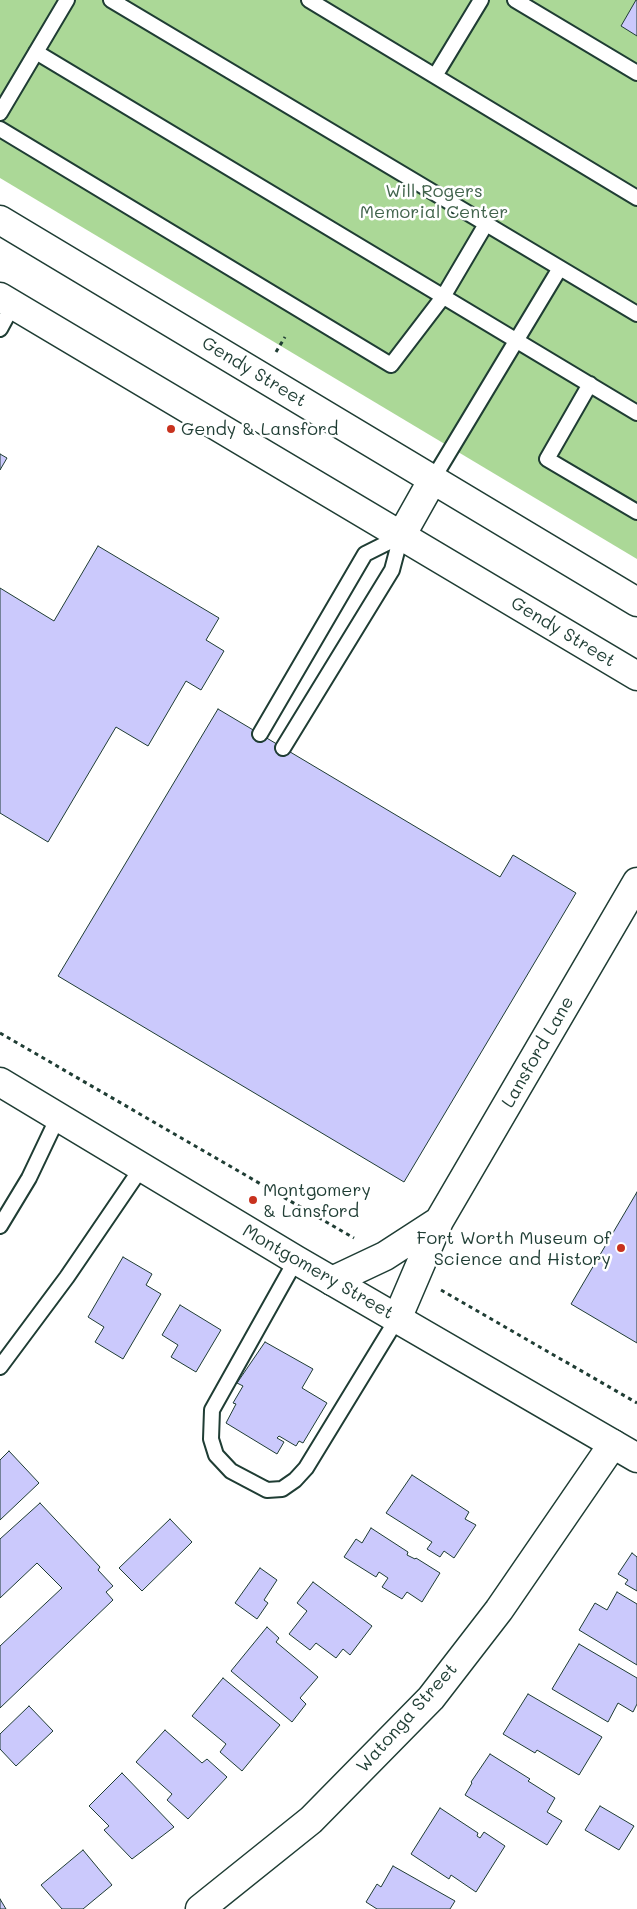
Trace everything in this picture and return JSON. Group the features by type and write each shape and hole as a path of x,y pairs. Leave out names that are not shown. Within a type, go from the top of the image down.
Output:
{"street":[{"name":"Gendy Street","path":"0,220 637,602"},
{"name":"Gendy Street","path":"6,301 637,676"},
{"path":"401,536 433,480"},
{"name":"Lansford Lane","path":"397,1319 439,1221 637,882"},
{"name":"Montgomery Street","path":"0,1082 296,1260 637,1458"},
{"name":"Lansford Lane","path":"332,1281 385,1256 439,1221"},
{"name":"Watonga Street","path":"200,1909 311,1820 431,1698 499,1610 613,1444"}],"lane":[{"path":"0,113 67,0"},
{"path":"111,0 637,314"},
{"path":"309,0 637,198"},
{"path":"435,76 481,0"},
{"path":"515,0 637,73"},
{"path":"36,52 637,413"},
{"path":"0,129 391,365 443,297 486,224"},
{"path":"433,480 560,268"},
{"path":"0,328 6,301"},
{"path":"590,384 547,459 637,512"},
{"path":"260,734 365,554 401,536"},
{"path":"283,748 392,570 401,536"},
{"path":"0,1226 29,1178 58,1117"},
{"path":"0,1366 67,1277 142,1167"},
{"path":"296,1260 212,1410 211,1439 216,1455 231,1471 267,1490 282,1489 295,1480 306,1468 397,1319"}],"path":[{"path":"276,352 285,336"},
{"path":"0,1033 385,1256"},
{"path":"415,1274 637,1403"}],"green space":[{"name":"Will Rogers Memorial Center","path":"0,0 637,0 637,559 0,178"}],"building":[{"path":"637,0 637,36 621,26"},
{"path":"0,454 7,458 0,470"},
{"path":"98,546 219,618 206,640 224,651 201,690 186,681 148,746 116,727 48,842 0,813 0,588 54,621"},
{"path":"218,709 500,877 513,855 576,893 404,1182 58,976"},
{"name":"Fort Worth Museum of Science and History","path":"637,1192 637,1343 571,1304"},
{"path":"123,1257 152,1274 146,1285 161,1294 123,1359 95,1342 104,1327 88,1317"},
{"path":"180,1305 221,1330 196,1372 171,1357 178,1345 162,1335"},
{"path":"265,1342 313,1369 302,1388 327,1403 303,1443 299,1441 296,1446 279,1436 277,1438 284,1442 277,1454 226,1423 236,1404 233,1403 243,1386 237,1383"},
{"path":"9,1451 39,1483 0,1520 0,1460"},
{"path":"412,1475 469,1512 465,1519 476,1525 454,1558 444,1551 440,1557 427,1549 432,1542 386,1513"},
{"path":"40,1503 100,1567 98,1570 113,1586 106,1592 113,1600 0,1708 0,1646 62,1588 37,1563 0,1598 0,1539"},
{"path":"170,1519 192,1542 142,1591 119,1568"},
{"path":"371,1528 408,1552 407,1555 416,1558 440,1573 422,1602 407,1592 402,1599 382,1587 388,1578 379,1572 376,1577 344,1557 356,1539 362,1543"},
{"path":"632,1553 637,1557 637,1591 625,1584 628,1580 618,1574"},
{"path":"260,1568 277,1580 264,1600 268,1603 257,1619 235,1603"},
{"path":"313,1582 372,1626 350,1655 343,1649 336,1658 316,1643 310,1650 289,1634 307,1611 297,1603"},
{"path":"617,1592 637,1604 637,1665 579,1630 595,1603 607,1610"},
{"path":"267,1627 279,1638 276,1642 318,1677 300,1698 306,1704 292,1722 231,1671"},
{"path":"579,1644 637,1678 637,1704 633,1712 618,1703 608,1722 552,1689"},
{"path":"223,1678 280,1725 242,1771 220,1752 226,1744 192,1716"},
{"path":"528,1694 602,1737 579,1775 537,1750 535,1753 503,1734"},
{"path":"29,1706 53,1731 16,1766 0,1749 0,1734"},
{"path":"165,1730 202,1763 207,1759 227,1777 188,1819 167,1800 172,1794 136,1762"},
{"path":"490,1754 530,1779 528,1781 555,1798 547,1812 562,1821 547,1845 465,1795 471,1782"},
{"path":"122,1773 174,1827 132,1859 104,1830 109,1826 89,1806"},
{"path":"600,1806 634,1826 619,1850 585,1830"},
{"path":"440,1808 478,1833 477,1836 480,1838 484,1832 505,1846 476,1892 451,1875 449,1879 411,1854"},
{"path":"83,1850 112,1885 83,1909 62,1909 41,1885"},
{"path":"393,1866 455,1901 450,1909 377,1909 366,1902 377,1884 381,1887"},
{"path":"0,1899 6,1909 0,1909"}],"place":[{"name":"Gendy & Lansford","path":"171,429"},
{"name":"Montgomery & Lansford","path":"253,1200"},
{"name":"Fort Worth Museum of Science and History","path":"621,1248"}]}
